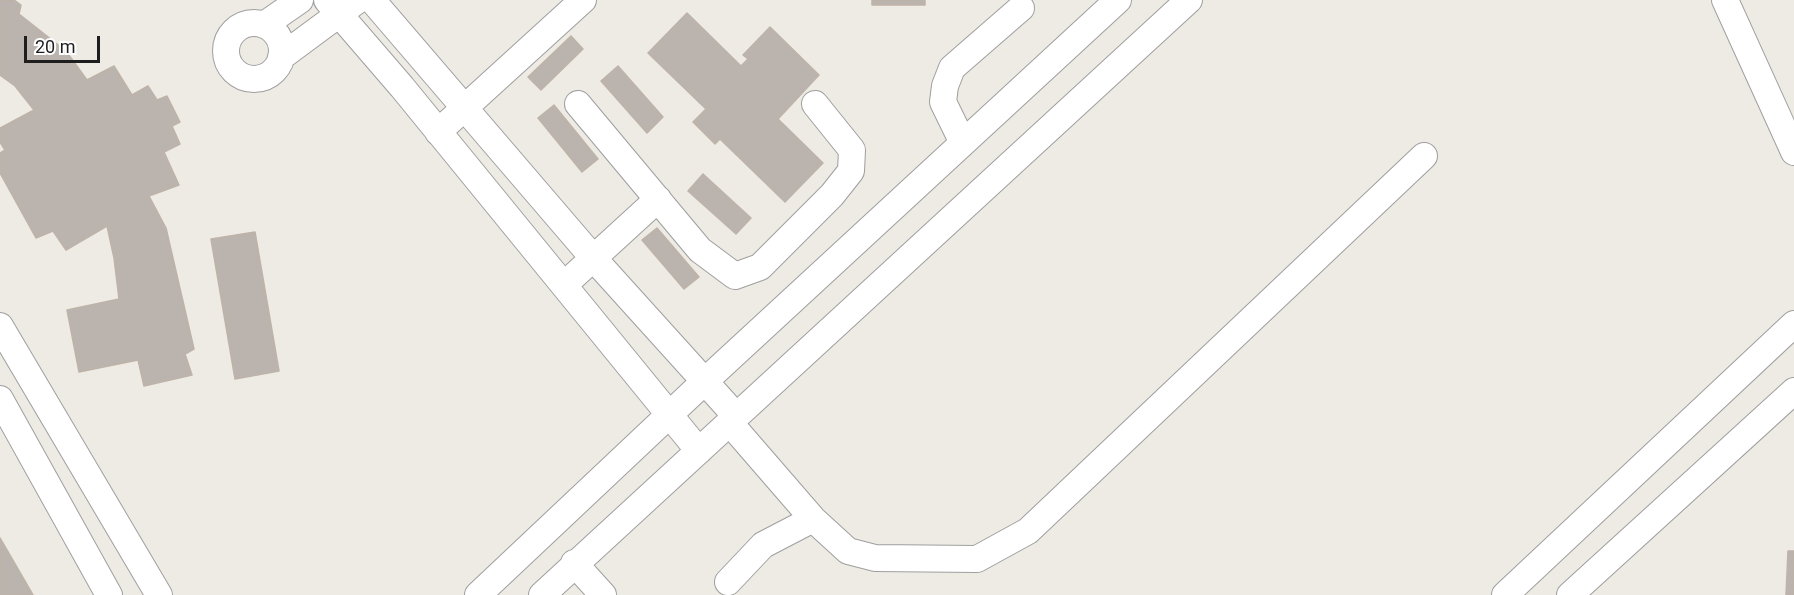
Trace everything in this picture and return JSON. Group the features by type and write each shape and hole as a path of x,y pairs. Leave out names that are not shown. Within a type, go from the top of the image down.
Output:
{"street":[{"path":"300,0 264,25 245,25 233,32 226,46 229,65 235,72 253,79 271,73 281,57 341,4 438,132 699,451"},
{"path":"372,0 595,260 704,382 813,519 848,551 875,558 977,559 1028,531 1424,156"},
{"path":"438,132 583,0"},
{"path":"478,595 704,382 1118,0"},
{"path":"542,595 1189,0"},
{"path":"1725,0 1794,152"},
{"path":"963,143 943,102 945,86 952,68 1021,8"},
{"path":"264,25 278,38 281,57"},
{"path":"578,104 700,250 735,276 760,267 832,195 851,171 852,150 815,104"},
{"path":"564,285 595,260 658,199"},
{"path":"1505,595 1794,324"},
{"path":"0,326 159,595"},
{"path":"1570,595 1794,391"},
{"path":"0,399 110,595"},
{"path":"33,458 68,440"},
{"path":"728,582 763,545 813,519"},
{"path":"574,564 603,595"}],"building":[{"path":"0,0 14,0 21,5 19,14 66,51 87,80 114,66 132,95 148,86 157,100 167,96 180,122 172,126 180,144 164,152 179,185 149,196 166,228 194,349 185,354 192,375 144,386 138,360 79,372 67,310 119,299 114,258 107,226 66,250 53,231 36,238 0,173 0,153 5,150 0,142 0,128 34,110 15,86 0,75"},
{"path":"872,0 925,0 925,5 872,5"},
{"path":"687,13 741,66 748,59 743,55 770,27 819,75 778,119 823,163 785,202 720,139 715,144 693,122 706,109 648,53"},
{"path":"571,36 583,49 541,90 528,77"},
{"path":"618,66 663,117 647,133 601,81"},
{"path":"554,105 598,159 582,172 538,118"},
{"path":"703,174 751,218 736,234 688,191"},
{"path":"657,228 699,277 684,289 642,240"},
{"path":"255,232 279,371 235,379 211,239"},
{"path":"0,538 33,595 0,595"},
{"path":"1788,551 1794,551 1794,595 1786,595"}]}
